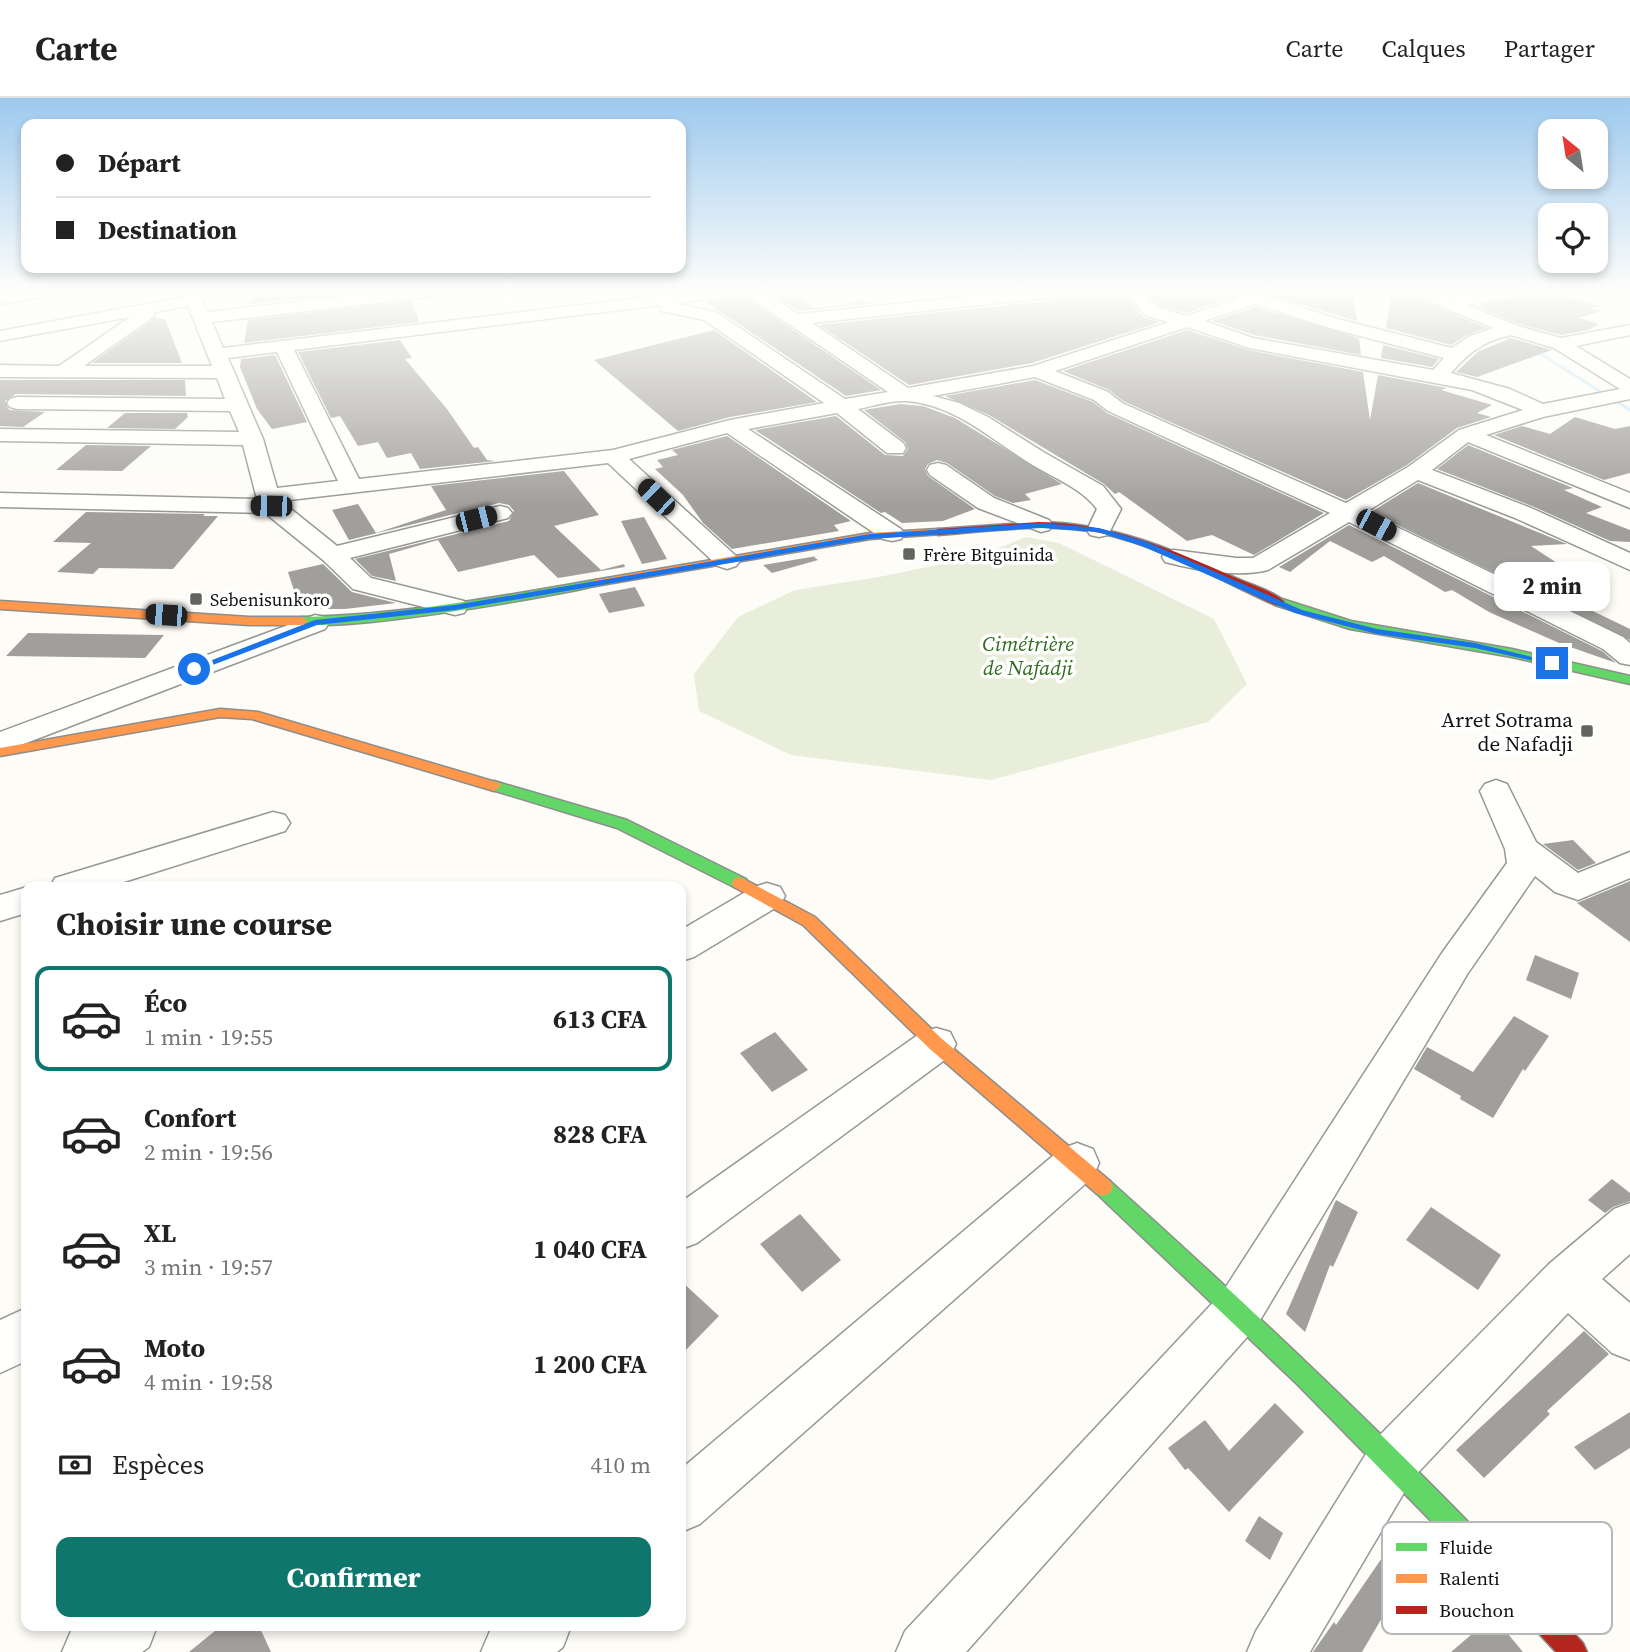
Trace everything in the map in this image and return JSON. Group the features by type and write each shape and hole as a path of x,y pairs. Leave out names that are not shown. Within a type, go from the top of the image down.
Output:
{"street":[{"path":"0,415 75,364"},
{"path":"0,371 63,372 211,364"},
{"path":"220,364 252,439 269,501 362,584 455,607"},
{"path":"292,364 352,487"},
{"path":"779,364 840,405 895,448"},
{"path":"860,364 904,394 952,407 981,421 1037,458 1095,491 1109,509 1099,530"},
{"path":"0,500 269,501 352,487 613,456 730,426 1037,371 1059,364"},
{"path":"1365,364 1486,387 1522,399 1540,411"},
{"path":"1436,376 1444,372 1450,364"},
{"path":"1592,364 1630,387"},
{"path":"1037,371 1101,396 1121,410 1376,525 1613,643 1630,657"},
{"path":"1174,557 1236,566 1259,565 1416,472 1466,434 1540,411 1581,405 1630,393"},
{"path":"18,402 238,405"},
{"path":"730,426 892,534"},
{"path":"1466,434 1630,501"},
{"path":"0,435 252,439"},
{"path":"613,456 727,561"},
{"path":"937,470 986,503 1041,525"},
{"path":"1416,472 1523,513 1630,562"},
{"path":"332,555 500,513"},
{"path":"0,605 315,623 455,607 892,534 1041,525 1099,530 1145,544 1298,611 1377,632 1475,646 1630,680"},
{"path":"0,743 315,623"},
{"path":"0,752 220,713 253,715 622,824 767,896 809,921 936,1044 1077,1163 1239,1310 1450,1522"},
{"path":"926,1652 1239,1310 1455,963 1525,864 1522,849 1496,792"},
{"path":"84,882 273,824"},
{"path":"1522,849 1567,883 1578,887 1630,864"},
{"path":"686,944 767,896"},
{"path":"0,908 21,902"},
{"path":"686,1224 936,1044"},
{"path":"686,1502 1077,1163"},
{"path":"1277,1652 1392,1461 1566,1280 1630,1224"},
{"path":"1566,1280 1630,1335"},
{"path":"0,1348 21,1336"},
{"path":"92,1652 121,1631"},
{"path":"511,1652 536,1631"},
{"path":"1557,1634 1574,1652"}],"green space":[{"name":"Cimétrière de Nafadji","path":"1026,537 1059,543 1214,619 1247,684 1208,722 991,780 791,755 699,711 694,674 738,617 795,590 879,577 977,557"}],"building":[{"path":"240,364 279,364 307,422 272,429 257,409"},
{"path":"304,364 409,364 447,409 474,448 478,447 487,460 496,461 420,469 411,453 387,458 378,442 358,446 340,416 331,418"},
{"path":"598,364 762,364 817,402 730,417 678,431"},
{"path":"798,364 842,364 881,390 846,396"},
{"path":"877,364 1029,364 909,385"},
{"path":"1086,364 1319,364 1363,372 1370,420 1378,375 1447,388 1441,390 1492,405 1477,413 1491,417 1457,428 1407,465 1346,500 1123,401 1109,390 1063,371"},
{"path":"1412,364 1435,364 1432,367"},
{"path":"1465,364 1514,364 1477,377 1456,372"},
{"path":"0,380 185,380 186,396 16,394 5,401 9,410 45,412 23,427 0,426"},
{"path":"1035,380 1093,402 1107,413 1324,513 1254,555 1212,535 1187,541 1119,492 1115,494 1104,484 989,415 945,396"},
{"path":"900,404 923,406 955,418 1062,484 1025,494 1031,500 1013,503 995,496 947,463 937,460 928,464 925,469 928,476 975,509 943,521 902,523 885,512 881,513 755,430 836,416 885,455 903,456 908,449 905,442 864,410"},
{"path":"125,413 187,413 188,417 175,429 107,428"},
{"path":"1575,417 1615,429 1630,426 1630,473 1604,480 1494,435 1522,426 1550,434"},
{"path":"727,436 851,521 834,525 839,531 732,549 703,523 683,495 655,469 663,467 657,460 678,455 672,450"},
{"path":"86,445 151,446 122,471 56,470"},
{"path":"1468,445 1573,488 1564,490 1602,507 1586,513 1630,530 1630,542 1610,541 1532,506 1437,469"},
{"path":"564,471 599,515 554,526 601,570 624,564 625,567 558,578 534,555 458,572 438,540 389,554 396,581 372,576 355,559 509,521 514,511 509,505 499,503 349,540 332,510 358,504 376,533 446,510 431,486"},
{"path":"1418,483 1567,544 1531,546 1583,580 1571,582 1594,596 1572,601 1630,629 1630,640 1371,512"},
{"path":"86,512 218,516 173,569 99,568 93,574 57,572 91,543 53,542"},
{"path":"644,517 667,559 642,564 621,521"},
{"path":"1349,525 1602,651 1616,663 1559,643 1489,612 1452,590 1445,592 1384,556 1372,562 1330,541 1290,572 1279,567"},
{"path":"817,556 814,557 818,560 772,573 763,565"},
{"path":"323,564 352,592 396,603 345,609 300,609 288,572"},
{"path":"635,587 645,606 609,613 599,594"},
{"path":"28,633 164,635 145,658 6,656"},
{"path":"1573,840 1596,863 1578,870 1543,844"},
{"path":"1630,881 1630,942 1577,903"},
{"path":"1535,955 1579,973 1571,999 1526,980"},
{"path":"1514,1016 1549,1036 1525,1071 1523,1069 1493,1118 1414,1069 1427,1047 1473,1072"},
{"path":"775,1032 808,1070 772,1092 740,1053"},
{"path":"1612,1179 1630,1193 1630,1201 1605,1213 1588,1200"},
{"path":"1336,1200 1358,1212 1333,1267 1330,1265 1305,1332 1286,1314"},
{"path":"1431,1207 1501,1255 1478,1290 1406,1240"},
{"path":"800,1214 841,1260 802,1292 760,1244"},
{"path":"686,1286 719,1316 686,1350"},
{"path":"1584,1331 1609,1354 1547,1411 1550,1414 1484,1478 1456,1450"},
{"path":"1275,1403 1304,1432 1229,1512 1188,1468 1185,1470 1168,1448 1205,1420 1229,1451"},
{"path":"1630,1412 1630,1448 1595,1470 1574,1447"},
{"path":"1259,1516 1283,1533 1270,1560 1245,1541"},
{"path":"1382,1558 1382,1618 1362,1652 1313,1652 1334,1622 1336,1625"},
{"path":"215,1631 261,1631 271,1652 189,1652"},
{"path":"1472,1634 1508,1634 1523,1652 1451,1652"}],"waterway":[{"path":"1557,364 1630,410"}],"traffic: fast":[{"path":"302,621 413,613 595,583"},
{"path":"1279,602 1350,625 1512,653 1630,680"},
{"path":"494,786 622,824 740,883"},
{"path":"1103,1187 1305,1376 1451,1522"}],"traffic: slow":[{"path":"595,583 870,536 938,532"},
{"path":"0,605 249,621 302,621"},
{"path":"0,752 220,713 253,715 494,786"},
{"path":"740,883 809,921 936,1044 1103,1187"}],"traffic: jam":[{"path":"938,532 1039,525 1099,530 1167,552 1279,602"},
{"path":"1557,1634 1574,1652"}],"place":[{"name":"Frère Bitguinida","path":"909,554"},
{"name":"Sebenisunkoro","path":"196,599"},
{"name":"Arret Sotrama de Nafadji","path":"1587,731"}],"route":[{"path":"194,669 315,623 455,607 870,536 1041,525 1099,530 1145,544 1298,611 1377,632 1475,646 1552,663"}]}
